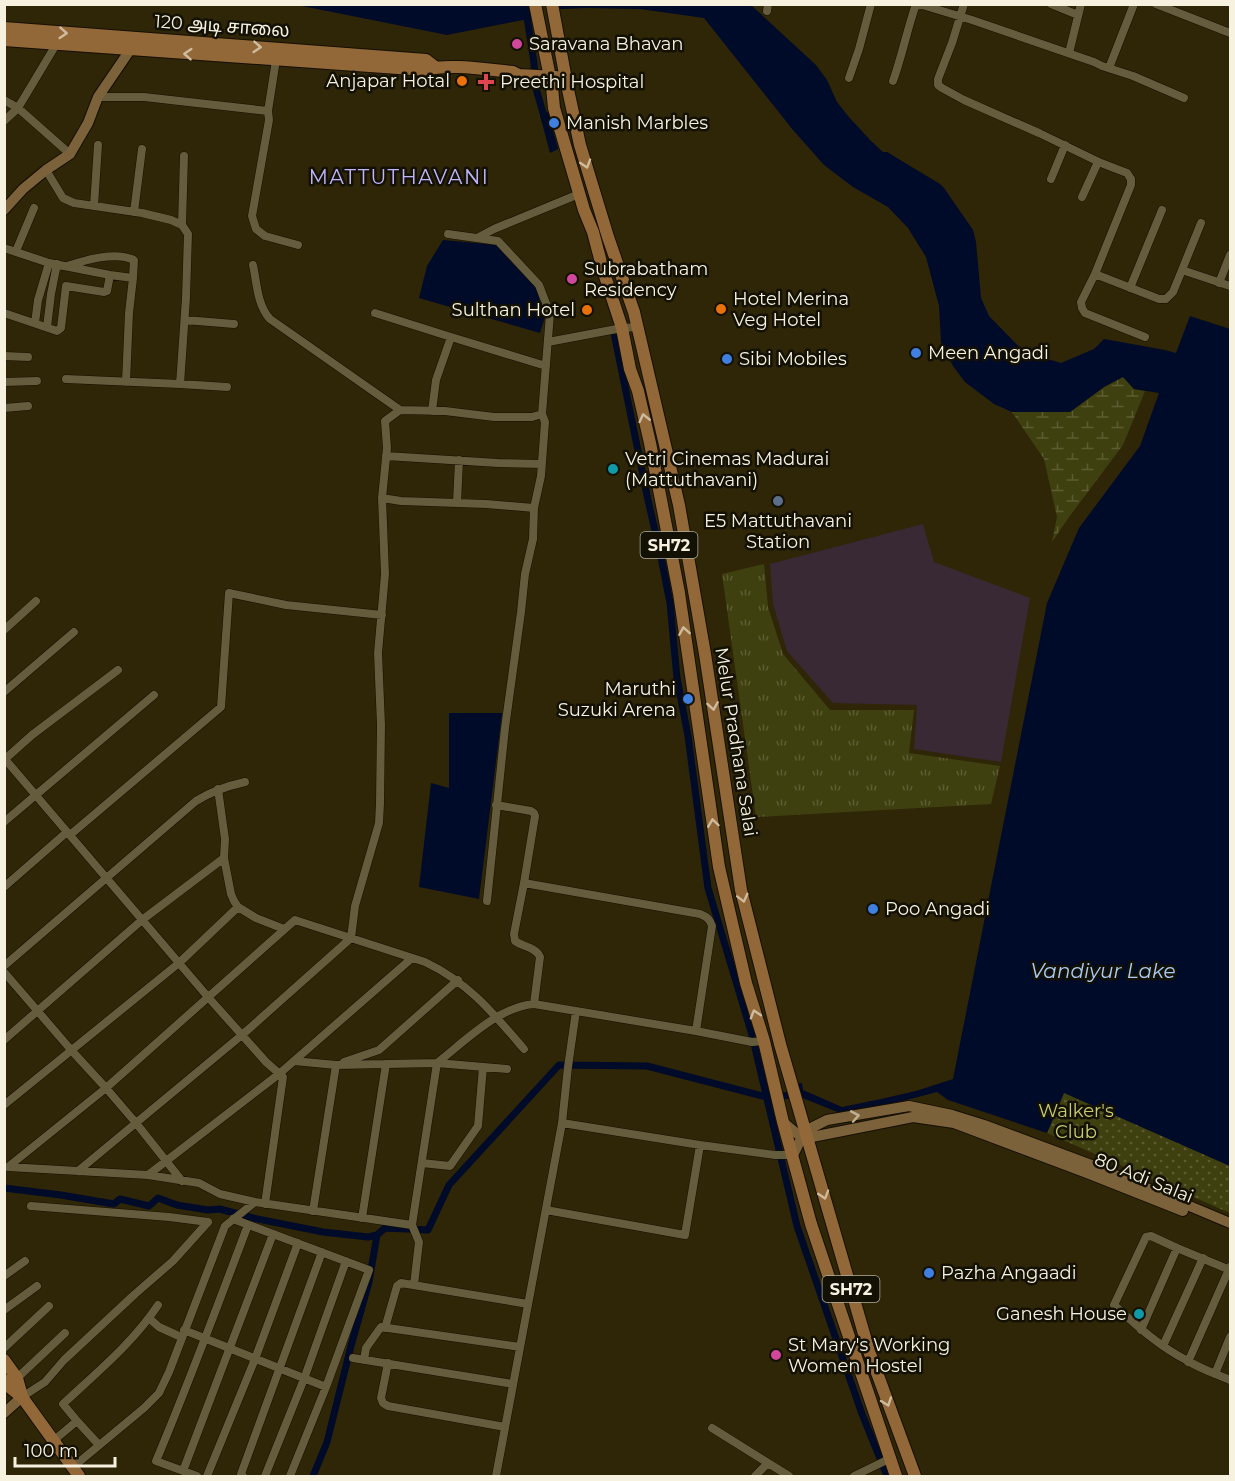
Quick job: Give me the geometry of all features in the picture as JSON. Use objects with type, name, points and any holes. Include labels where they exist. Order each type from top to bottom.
[{"type":"main road","name":"Melur Pradhana Salai","points":[[552,4],[580,145],[634,312],[681,515],[741,890],[804,1135],[869,1351],[915,1476]]},
{"type":"main road","name":"Melur Pradhana Salai","points":[[535,5],[538,72],[554,108],[622,328],[630,369],[638,391],[650,443],[679,593],[719,867],[758,1042],[776,1090],[790,1155],[811,1224],[887,1460],[896,1476]]},
{"type":"main road","name":"120 அடி சாலை","points":[[4,28],[276,60],[426,70],[435,67],[513,72],[519,75],[565,72]]},
{"type":"main road","name":"120 அடி சாலை","points":[[7,44],[133,44],[426,60],[435,67]]},
{"type":"main road","points":[[4,210],[23,189],[70,154],[88,123],[98,97],[133,44]]},
{"type":"main road","name":"80 Adi Salai","points":[[804,1135],[827,1120],[909,1106],[952,1115],[984,1125],[1094,1166],[1230,1223]]},
{"type":"main road","points":[[799,1112],[811,1120],[827,1120]]},
{"type":"main road","name":"80 Adi Salai","points":[[804,1135],[829,1133],[914,1117],[954,1123],[1230,1230]]},
{"type":"main road","points":[[783,1122],[804,1135],[790,1155]]},
{"type":"main road","points":[[813,1159],[818,1142],[829,1133]]},
{"type":"main road","points":[[4,1360],[10,1381],[76,1472]]},
{"type":"main road","points":[[4,1413],[22,1397]]},
{"type":"street","points":[[849,78],[871,4]]},
{"type":"street","points":[[893,81],[902,57],[908,27],[918,4],[961,16],[1069,53],[1133,76],[1184,98]]},
{"type":"street","points":[[964,4],[938,79],[938,85],[964,100],[1098,162],[1127,173],[1131,178],[1131,185],[1082,302],[1082,308],[1085,313],[1145,337]]},
{"type":"street","points":[[1051,4],[1078,15]]},
{"type":"street","points":[[1069,53],[1081,4]]},
{"type":"street","points":[[1109,68],[1134,4]]},
{"type":"street","points":[[1156,4],[1230,33]]},
{"type":"street","points":[[4,121],[18,108],[57,43]]},
{"type":"street","points":[[276,60],[252,216],[256,229],[266,236],[298,245]]},
{"type":"street","points":[[98,97],[144,97],[268,111]]},
{"type":"street","points":[[4,99],[18,108],[70,154]]},
{"type":"street","points":[[94,206],[98,145]]},
{"type":"street","points":[[1051,179],[1065,145]]},
{"type":"street","points":[[134,212],[142,149]]},
{"type":"street","points":[[180,384],[188,234],[183,225],[184,156]]},
{"type":"street","points":[[1082,197],[1098,162]]},
{"type":"street","points":[[46,170],[63,198],[74,203],[134,212],[183,225]]},
{"type":"street","points":[[476,238],[579,194]]},
{"type":"street","points":[[16,251],[34,208]]},
{"type":"street","points":[[1130,288],[1162,210]]},
{"type":"street","points":[[1095,274],[1159,299],[1166,299],[1173,292],[1201,223]]},
{"type":"street","points":[[448,234],[498,242],[538,285],[550,314],[542,414],[545,422],[541,476],[534,508],[533,539],[525,574],[505,728],[487,901]]},
{"type":"street","points":[[4,248],[57,264],[134,278]]},
{"type":"street","points":[[1219,283],[1230,255]]},
{"type":"street","points":[[57,264],[119,256],[134,260],[126,382]]},
{"type":"street","points":[[35,324],[38,300],[57,264]]},
{"type":"street","points":[[47,327],[57,264]]},
{"type":"street","points":[[253,264],[260,302],[270,319],[400,410],[494,417],[532,417],[542,414]]},
{"type":"street","points":[[1182,270],[1230,286]]},
{"type":"street","points":[[4,313],[57,331],[61,328],[66,286],[104,292],[108,289],[110,275]]},
{"type":"street","points":[[375,313],[546,366]]},
{"type":"street","points":[[185,320],[234,324]]},
{"type":"street","points":[[548,342],[638,327]]},
{"type":"street","points":[[432,411],[436,380],[451,338]]},
{"type":"street","points":[[4,356],[28,357]]},
{"type":"street","points":[[66,379],[227,387]]},
{"type":"street","points":[[4,381],[37,381]]},
{"type":"street","points":[[4,408],[28,406]]},
{"type":"street","points":[[78,1171],[242,1035],[351,938],[355,906],[379,823],[381,803],[378,653],[385,574],[382,498],[386,456],[385,421],[400,410]]},
{"type":"street","points":[[386,456],[541,464]]},
{"type":"street","points":[[457,503],[459,460]]},
{"type":"street","points":[[382,498],[534,508]]},
{"type":"street","points":[[4,887],[221,707],[229,593],[286,606],[382,615]]},
{"type":"street","points":[[4,630],[36,601]]},
{"type":"street","points":[[4,692],[74,632]]},
{"type":"street","points":[[118,670],[5,759],[208,997],[266,1062],[283,1077],[265,1204]]},
{"type":"street","points":[[4,822],[154,695]]},
{"type":"street","points":[[4,966],[195,801],[210,792],[245,782]]},
{"type":"street","points":[[218,789],[225,839],[224,858],[231,894],[238,907],[256,918],[284,929]]},
{"type":"street","points":[[496,805],[531,811],[535,816],[514,934],[519,944],[534,950],[540,957],[534,1004]]},
{"type":"street","points":[[4,1040],[142,920],[224,858]]},
{"type":"street","points":[[524,883],[706,916],[712,926],[696,1031]]},
{"type":"street","points":[[4,1105],[179,963],[238,907]]},
{"type":"street","points":[[6,1168],[106,1088],[295,920],[443,970],[458,980],[484,1004],[524,1049]]},
{"type":"street","points":[[148,1175],[279,1074],[412,958]]},
{"type":"street","points":[[4,972],[136,1123],[182,1181]]},
{"type":"street","points":[[336,1065],[379,1050],[458,980]]},
{"type":"street","points":[[414,1285],[419,1242],[413,1226],[436,1063],[496,1017],[525,1005],[534,1004],[758,1042]]},
{"type":"street","points":[[496,1476],[562,1123],[576,1011]]},
{"type":"street","points":[[294,1061],[336,1065],[436,1063],[507,1069]]},
{"type":"street","points":[[362,1218],[386,1064]]},
{"type":"street","points":[[313,1212],[336,1065]]},
{"type":"street","points":[[422,1162],[450,1166],[478,1126],[483,1067]]},
{"type":"street","points":[[562,1123],[700,1145],[790,1155]]},
{"type":"street","points":[[546,1210],[685,1235],[700,1145]]},
{"type":"street","points":[[6,1168],[148,1175],[199,1184],[220,1194],[265,1204],[413,1226]]},
{"type":"street","points":[[76,1472],[99,1445],[159,1393],[212,1264],[225,1226],[255,1202]]},
{"type":"street","points":[[22,1397],[45,1382],[64,1360],[173,1261],[208,1222],[31,1206]]},
{"type":"street","points":[[238,1215],[248,1225],[369,1270],[327,1388],[290,1476]]},
{"type":"street","points":[[197,1476],[156,1461],[190,1380],[248,1225]]},
{"type":"street","points":[[183,1471],[273,1234]]},
{"type":"street","points":[[1188,1362],[1230,1269],[1151,1236],[1146,1238],[1114,1305],[1163,1346],[1188,1362],[1230,1380]]},
{"type":"street","points":[[207,1476],[255,1359],[298,1244]]},
{"type":"street","points":[[1142,1330],[1177,1248]]},
{"type":"street","points":[[243,1476],[241,1474],[322,1252]]},
{"type":"street","points":[[1163,1346],[1203,1258]]},
{"type":"street","points":[[264,1476],[304,1378],[346,1261]]},
{"type":"street","points":[[4,1276],[25,1262]]},
{"type":"street","points":[[385,1328],[397,1286],[405,1283],[528,1304]]},
{"type":"street","points":[[4,1310],[37,1286]]},
{"type":"street","points":[[99,1445],[63,1404],[116,1355],[150,1318],[158,1305]]},
{"type":"street","points":[[4,1348],[49,1306]]},
{"type":"street","points":[[150,1318],[159,1327],[204,1339],[327,1388]]},
{"type":"street","points":[[364,1360],[366,1348],[381,1327],[520,1347]]},
{"type":"street","points":[[10,1381],[64,1333]]},
{"type":"street","points":[[1215,1374],[1230,1337]]},
{"type":"street","points":[[353,1358],[513,1384]]},
{"type":"street","points":[[388,1364],[381,1398],[388,1406],[505,1427]]},
{"type":"street","points":[[53,1441],[77,1421]]},
{"type":"street","points":[[712,1428],[789,1476]]},
{"type":"street","points":[[854,1476],[887,1460]]},
{"type":"street","points":[[755,1476],[768,1463]]},
{"type":"shaded area","points":[[923,524],[934,562],[1030,598],[1001,762],[914,749],[917,705],[833,703],[787,651],[773,604],[770,564]]},
{"type":"green space","points":[[1123,377],[1134,389],[1145,391],[1123,445],[1052,542],[1057,517],[1044,459],[1012,412],[1070,412],[1104,387]]},
{"type":"green space","points":[[764,564],[768,607],[783,654],[830,710],[914,710],[909,753],[1000,766],[991,804],[756,817],[722,574]]},
{"type":"green space","name":"Walker's Club","points":[[1064,1092],[1230,1166],[1230,1213],[1047,1133]]},
{"type":"water","points":[[297,5],[530,5],[533,18],[447,35]]},
{"type":"water","name":"Vandiyur Lake","points":[[558,5],[751,5],[816,65],[827,80],[837,102],[871,141],[883,152],[887,152],[944,188],[973,230],[981,298],[989,316],[1024,352],[1061,363],[1094,349],[1104,339],[1176,353],[1190,316],[1230,329],[1230,1166],[1064,1093],[1047,1133],[948,1100],[937,1092],[883,1106],[840,1113],[800,1097],[796,1084],[802,1083],[803,1090],[842,1107],[916,1091],[953,1079],[1047,603],[1079,528],[1140,446],[1159,393],[1134,389],[1123,377],[1104,387],[1070,412],[1012,412],[994,404],[965,382],[953,366],[941,342],[939,306],[926,257],[908,228],[888,207],[853,187],[824,165],[793,130],[704,18],[640,9],[560,9]]},
{"type":"water","points":[[548,112],[558,149],[550,153],[540,115]]},
{"type":"water","points":[[443,240],[497,245],[536,288],[545,317],[540,333],[419,298],[427,266]]},
{"type":"water","points":[[449,713],[502,713],[479,899],[419,887],[431,783],[449,788]]},
{"type":"waterway","points":[[525,4],[535,85],[545,120]]},
{"type":"waterway","points":[[614,333],[670,603],[677,678],[688,736],[708,888],[752,1035],[797,1226],[862,1414],[887,1476]]},
{"type":"waterway","points":[[313,1476],[327,1442],[369,1282],[377,1235],[385,1228],[428,1230],[449,1185],[559,1065],[647,1066],[766,1097],[795,1095]]},
{"type":"waterway","points":[[4,1188],[114,1204],[120,1199],[149,1206],[158,1198],[177,1205],[208,1210],[220,1209],[323,1232],[368,1237],[377,1235]]},
{"type":"place","name":"Saravana Bhavan","points":[[517,44]]},
{"type":"place","name":"Anjapar Hotal","points":[[462,81]]},
{"type":"place","name":"Preethi Hospital","points":[[486,82]]},
{"type":"place","name":"Manish Marbles","points":[[554,123]]},
{"type":"place","name":"Subrabatham Residency","points":[[572,279]]},
{"type":"place","name":"Hotel Merina Veg Hotel","points":[[721,309]]},
{"type":"place","name":"Sulthan Hotel","points":[[587,310]]},
{"type":"place","name":"Meen Angadi","points":[[916,353]]},
{"type":"place","name":"Sibi Mobiles","points":[[727,359]]},
{"type":"place","name":"Vetri Cinemas Madurai (Mattuthavani)","points":[[613,469]]},
{"type":"place","name":"E5 Mattuthavani Station","points":[[778,501]]},
{"type":"place","name":"Maruthi Suzuki Arena","points":[[688,699]]},
{"type":"place","name":"Poo Angadi","points":[[873,909]]},
{"type":"place","name":"Pazha Angaadi","points":[[929,1273]]},
{"type":"place","name":"Ganesh House","points":[[1139,1314]]},
{"type":"place","name":"St Mary's Working Women Hostel","points":[[776,1355]]},
{"type":"district","name":"MATTUTHAVANI","points":[[399,177]]}]
